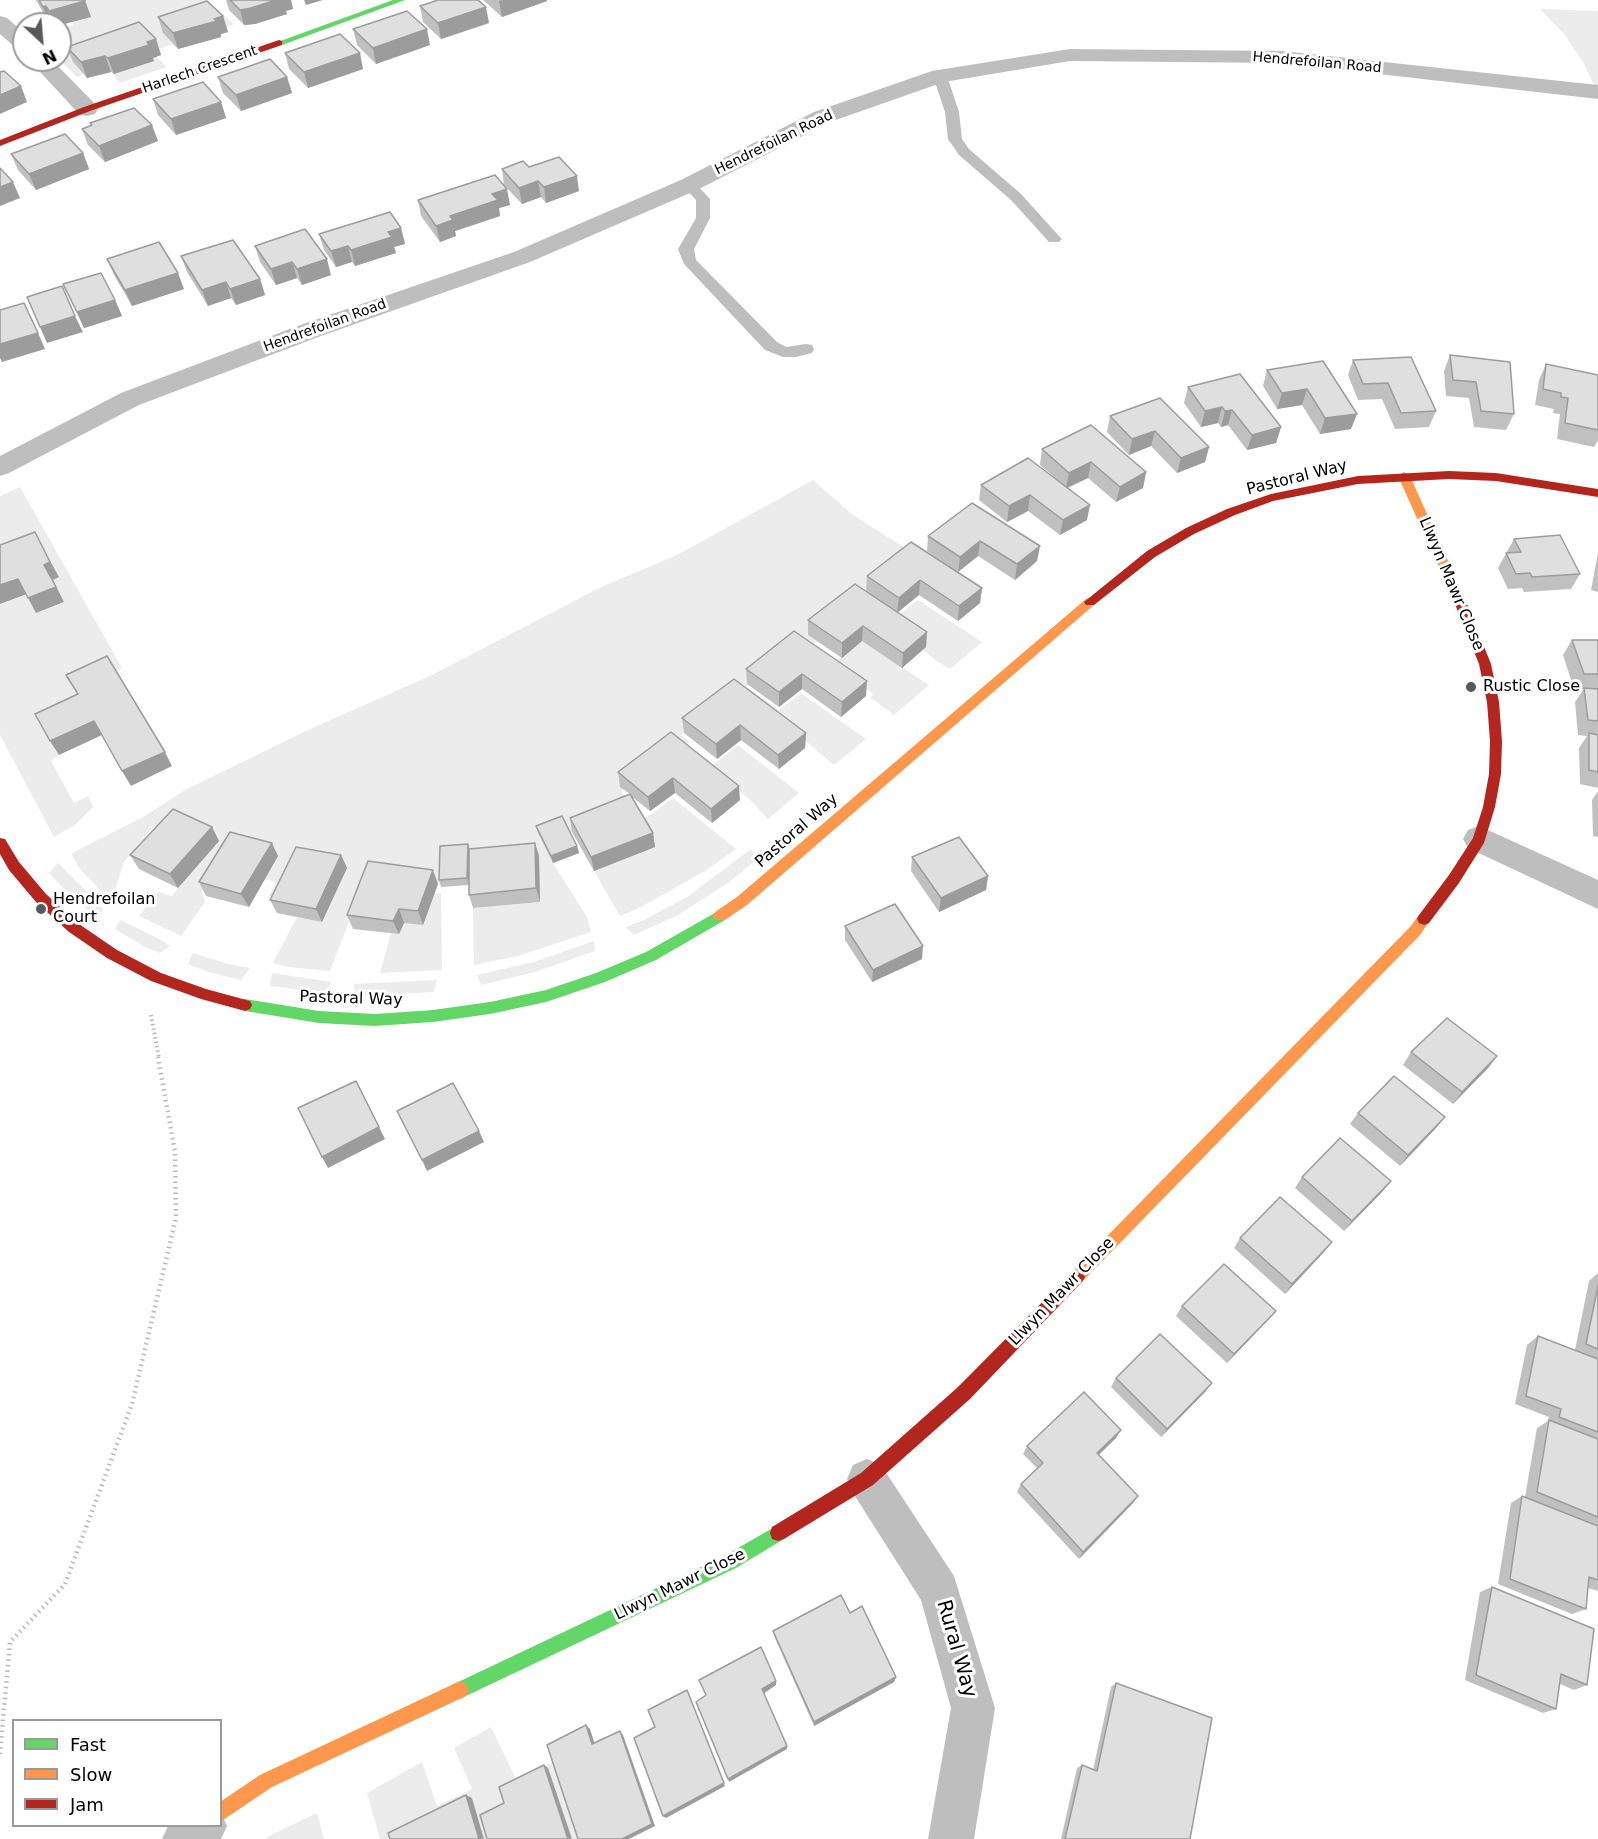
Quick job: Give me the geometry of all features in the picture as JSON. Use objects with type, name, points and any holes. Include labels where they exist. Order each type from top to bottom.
[{"type":"street","name":"Harlech Crescent","points":[[0,143],[87,109],[401,0]]},
{"type":"street","points":[[0,22],[12,34]]},
{"type":"street","name":"Hendrefoilan Road","points":[[0,467],[130,399],[312,330],[522,257],[689,185],[822,117],[940,76],[1070,55],[1282,57],[1598,92]]},
{"type":"street","points":[[51,72],[87,109]]},
{"type":"street","name":"Pastoral Way","points":[[0,843],[14,866],[41,898],[74,928],[112,954],[156,976],[206,995],[261,1009],[319,1017],[375,1020],[433,1016],[490,1008],[546,996],[600,978],[651,956],[699,930],[742,901],[1116,580],[1151,554],[1190,531],[1231,512],[1271,498],[1358,480],[1404,476],[1496,477],[1598,493]]},
{"type":"street","name":"Llwyn Mawr Close","points":[[222,1813],[266,1781],[730,1562],[867,1479],[964,1393],[1415,931],[1454,879],[1479,839],[1489,807],[1495,774],[1497,741],[1493,702],[1485,664],[1404,476]]},
{"type":"street","points":[[1479,839],[1598,895]]},
{"type":"street","name":"Rural Way","points":[[867,1479],[939,1591],[973,1708],[951,1839]]},
{"type":"street","points":[[185,1839],[203,1827]]},
{"type":"lane","points":[[940,76],[952,112],[955,139],[1016,197],[1053,239]]},
{"type":"lane","points":[[689,185],[703,199],[703,218],[687,249],[689,261],[771,346],[783,352],[806,349]]},
{"type":"path","points":[[0,1754],[10,1642],[65,1584],[132,1404],[176,1218],[175,1152],[149,1007],[156,976]]},
{"type":"shaded area","points":[[81,0],[207,0],[234,24],[224,28],[163,33],[173,44],[156,50],[73,62],[83,74],[77,77],[72,72],[72,26],[74,25],[72,22],[91,17]]},
{"type":"shaded area","points":[[1540,9],[1598,11],[1598,94],[1583,62],[1564,34]]},
{"type":"shaded area","points":[[157,57],[166,67],[120,83],[115,77],[114,74],[154,61],[152,58]]},
{"type":"shaded area","points":[[813,480],[853,515],[913,553],[809,635],[817,641],[746,686],[779,710],[801,693],[866,739],[834,765],[769,710],[740,690],[681,735],[690,742],[621,792],[637,806],[572,832],[538,833],[553,863],[587,917],[591,932],[518,956],[474,965],[473,908],[540,902],[539,857],[438,884],[357,901],[330,971],[288,967],[273,963],[297,917],[322,922],[347,868],[284,898],[269,896],[276,882],[265,879],[278,856],[219,865],[202,892],[205,902],[181,936],[139,916],[158,892],[172,896],[178,888],[168,837],[152,828],[124,862],[113,896],[106,896],[79,868],[73,857],[72,853],[143,817],[185,790],[310,729],[432,675],[601,587],[677,555]]},
{"type":"shaded area","points":[[20,487],[122,668],[75,689],[86,709],[59,755],[51,761],[74,803],[88,796],[93,807],[76,824],[54,837],[0,735],[0,604],[27,594],[37,613],[64,602],[53,580],[59,577],[43,548],[0,564],[0,496]]},
{"type":"shaded area","points":[[918,600],[982,642],[950,669],[935,660],[923,650],[926,647],[889,622]]},
{"type":"shaded area","points":[[862,641],[929,685],[894,715],[871,698],[873,694],[832,664]]},
{"type":"shaded area","points":[[738,745],[799,793],[768,819],[749,799],[709,768]]},
{"type":"shaded area","points":[[673,798],[736,849],[705,871],[641,907],[620,916],[594,871],[654,847],[639,820]]},
{"type":"shaded area","points":[[751,849],[757,859],[728,883],[678,915],[634,935],[625,927],[644,920],[687,897]]},
{"type":"shaded area","points":[[58,863],[104,910],[95,916],[65,890],[49,873]]},
{"type":"shaded area","points":[[441,893],[442,970],[380,973],[391,933],[399,934],[404,923],[434,894]]},
{"type":"shaded area","points":[[121,920],[170,946],[160,953],[145,947],[115,929]]},
{"type":"shaded area","points":[[594,941],[595,951],[535,972],[481,985],[477,975],[534,962]]},
{"type":"shaded area","points":[[193,953],[250,968],[241,980],[208,972],[188,964]]},
{"type":"shaded area","points":[[272,973],[332,982],[323,993],[270,986]]},
{"type":"shaded area","points":[[437,980],[434,992],[355,996],[354,984]]},
{"type":"shaded area","points":[[491,1727],[516,1779],[553,1762],[578,1839],[572,1839],[510,1806],[492,1839],[484,1839],[472,1798],[397,1839],[380,1839],[367,1793],[422,1762],[437,1806],[472,1789],[454,1748]]},
{"type":"shaded area","points":[[317,1813],[324,1839],[265,1839],[269,1836]]},
{"type":"building","points":[[39,0],[85,0],[85,1],[49,11]]},
{"type":"building","points":[[230,0],[276,0],[240,10]]},
{"type":"building","points":[[438,0],[478,0],[486,7],[438,23],[420,6]]},
{"type":"building","points":[[207,1],[223,16],[214,19],[217,21],[173,33],[158,17]]},
{"type":"building","points":[[407,11],[427,29],[373,48],[353,29]]},
{"type":"building","points":[[139,22],[156,39],[147,42],[149,45],[108,58],[105,56],[81,62],[72,52],[72,45]]},
{"type":"building","points":[[340,34],[360,53],[304,72],[285,53]]},
{"type":"building","points":[[270,59],[287,77],[236,95],[218,77]]},
{"type":"building","points":[[4,71],[21,86],[0,95],[0,72]]},
{"type":"building","points":[[203,82],[221,102],[171,119],[153,99]]},
{"type":"building","points":[[134,108],[152,125],[99,146],[82,129],[92,125],[90,123]]},
{"type":"building","points":[[65,134],[83,153],[29,174],[11,154]]},
{"type":"building","points":[[559,157],[577,176],[544,187],[538,181],[519,188],[502,169],[523,161],[529,167]]},
{"type":"building","points":[[0,168],[13,182],[0,187]]},
{"type":"building","points":[[495,175],[507,189],[492,194],[498,200],[450,216],[453,220],[436,226],[418,200]]},
{"type":"building","points":[[390,212],[401,228],[388,232],[392,237],[351,250],[348,246],[331,251],[319,234]]},
{"type":"building","points":[[305,229],[327,259],[297,269],[292,262],[271,269],[255,246]]},
{"type":"building","points":[[233,240],[260,279],[230,289],[226,282],[202,290],[181,256]]},
{"type":"building","points":[[159,242],[178,273],[125,290],[107,259]]},
{"type":"building","points":[[101,273],[115,300],[77,312],[63,284]]},
{"type":"building","points":[[62,286],[75,316],[40,327],[27,297]]},
{"type":"building","points":[[24,303],[38,333],[0,344],[0,310]]},
{"type":"building","points":[[1450,355],[1510,362],[1514,414],[1481,411],[1476,382],[1453,380]]},
{"type":"building","points":[[1411,357],[1436,411],[1401,413],[1388,383],[1363,384],[1353,360]]},
{"type":"building","points":[[1323,361],[1357,414],[1325,418],[1307,389],[1282,393],[1267,370]]},
{"type":"building","points":[[1546,364],[1598,375],[1598,430],[1565,423],[1568,398],[1561,397],[1561,393],[1543,389]]},
{"type":"building","points":[[1240,374],[1281,427],[1252,435],[1232,410],[1225,411],[1222,407],[1205,411],[1188,387]]},
{"type":"building","points":[[1160,398],[1209,447],[1181,458],[1155,431],[1132,439],[1110,416]]},
{"type":"building","points":[[1091,425],[1146,472],[1120,487],[1091,462],[1069,473],[1042,449]]},
{"type":"building","points":[[1028,458],[1090,505],[1063,520],[1030,495],[1009,506],[981,485]]},
{"type":"building","points":[[972,503],[1040,546],[1017,564],[980,541],[960,557],[928,536]]},
{"type":"building","points":[[35,532],[50,562],[44,565],[56,587],[28,598],[18,579],[0,585],[0,545]]},
{"type":"building","points":[[1560,535],[1580,574],[1532,577],[1530,573],[1516,574],[1506,553],[1521,552],[1514,539]]},
{"type":"building","points":[[911,542],[982,588],[959,606],[920,580],[899,598],[867,576]]},
{"type":"building","points":[[855,584],[927,632],[903,653],[863,626],[842,643],[808,620]]},
{"type":"building","points":[[794,631],[867,681],[842,702],[802,674],[779,692],[746,669]]},
{"type":"building","points":[[1572,640],[1598,640],[1598,674],[1584,674]]},
{"type":"building","points":[[107,656],[165,752],[122,771],[94,721],[50,741],[35,714],[78,694],[66,675]]},
{"type":"building","points":[[734,679],[806,733],[778,755],[740,725],[716,744],[682,718]]},
{"type":"building","points":[[1584,688],[1598,689],[1598,721],[1588,720]]},
{"type":"building","points":[[671,732],[739,786],[711,809],[673,778],[648,797],[618,772]]},
{"type":"building","points":[[1589,733],[1598,735],[1598,772],[1589,770]]},
{"type":"building","points":[[630,794],[653,833],[591,857],[570,818]]},
{"type":"building","points":[[173,809],[212,827],[170,874],[130,855]]},
{"type":"building","points":[[562,816],[577,846],[551,856],[536,826]]},
{"type":"building","points":[[230,832],[272,843],[241,894],[199,882]]},
{"type":"building","points":[[959,837],[988,876],[941,898],[912,857]]},
{"type":"building","points":[[535,843],[536,888],[469,895],[469,849]]},
{"type":"building","points":[[468,844],[467,878],[439,880],[440,846]]},
{"type":"building","points":[[296,847],[341,855],[316,909],[270,900]]},
{"type":"building","points":[[368,861],[433,870],[418,911],[399,909],[393,921],[347,915]]},
{"type":"building","points":[[895,904],[923,946],[873,970],[845,926]]},
{"type":"building","points":[[1447,1018],[1497,1056],[1462,1092],[1411,1052]]},
{"type":"building","points":[[1394,1076],[1445,1117],[1408,1155],[1358,1113]]},
{"type":"building","points":[[356,1081],[379,1127],[322,1157],[298,1108]]},
{"type":"building","points":[[453,1083],[479,1131],[422,1160],[397,1111]]},
{"type":"building","points":[[1340,1138],[1391,1181],[1352,1221],[1302,1177]]},
{"type":"building","points":[[1280,1197],[1332,1242],[1292,1284],[1240,1238]]},
{"type":"building","points":[[1224,1264],[1276,1311],[1234,1354],[1182,1306]]},
{"type":"building","points":[[1598,1286],[1598,1349],[1586,1344]]},
{"type":"building","points":[[1160,1334],[1212,1383],[1167,1429],[1116,1378]]},
{"type":"building","points":[[1538,1336],[1598,1359],[1598,1432],[1559,1417],[1561,1409],[1526,1396]]},
{"type":"building","points":[[1084,1392],[1121,1430],[1097,1453],[1138,1496],[1083,1552],[1021,1484],[1043,1463],[1027,1446]]},
{"type":"building","points":[[1549,1420],[1598,1439],[1598,1517],[1537,1492]]},
{"type":"building","points":[[1522,1496],[1598,1526],[1598,1580],[1589,1577],[1586,1609],[1510,1579]]},
{"type":"building","points":[[1492,1587],[1594,1629],[1587,1685],[1561,1674],[1556,1709],[1476,1675]]},
{"type":"building","points":[[841,1595],[850,1613],[862,1606],[896,1677],[814,1722],[773,1631]]},
{"type":"building","points":[[761,1647],[776,1681],[762,1689],[787,1746],[728,1779],[696,1702],[706,1695],[699,1680]]},
{"type":"building","points":[[1116,1683],[1212,1718],[1190,1839],[1065,1839],[1082,1765],[1097,1771]]},
{"type":"building","points":[[687,1690],[724,1783],[663,1816],[634,1738],[655,1727],[648,1710]]},
{"type":"building","points":[[586,1725],[592,1744],[620,1731],[652,1824],[622,1839],[578,1839],[547,1745]]},
{"type":"building","points":[[544,1765],[568,1839],[487,1839],[480,1815],[504,1803],[499,1787]]},
{"type":"building","points":[[466,1795],[479,1839],[390,1839],[388,1833]]},
{"type":"traffic: fast","points":[[279,43],[401,0]]},
{"type":"traffic: fast","points":[[245,1005],[319,1017],[375,1020],[433,1016],[490,1008],[546,996],[600,978],[651,956],[720,916]]},
{"type":"traffic: fast","points":[[460,1690],[730,1562],[778,1533]]},
{"type":"traffic: slow","points":[[1404,476],[1459,599]]},
{"type":"traffic: slow","points":[[720,916],[742,901],[1090,602]]},
{"type":"traffic: slow","points":[[1077,1277],[1415,931],[1424,919]]},
{"type":"traffic: slow","points":[[222,1812],[266,1781],[460,1690]]},
{"type":"traffic: jam","points":[[0,143],[87,109],[279,43]]},
{"type":"traffic: jam","points":[[1090,602],[1151,554],[1190,531],[1231,512],[1271,498],[1358,480],[1449,475],[1496,477],[1598,493]]},
{"type":"traffic: jam","points":[[1424,919],[1454,879],[1479,839],[1489,807],[1495,774],[1496,741],[1493,702],[1485,664],[1459,599]]},
{"type":"traffic: jam","points":[[0,843],[14,866],[41,898],[74,928],[112,954],[156,977],[206,995],[245,1005]]},
{"type":"traffic: jam","points":[[778,1533],[867,1479],[964,1393],[1077,1277]]},
{"type":"place","name":"Rustic Close","points":[[1471,687]]},
{"type":"place","name":"Hendrefoilan Court","points":[[41,909]]}]
